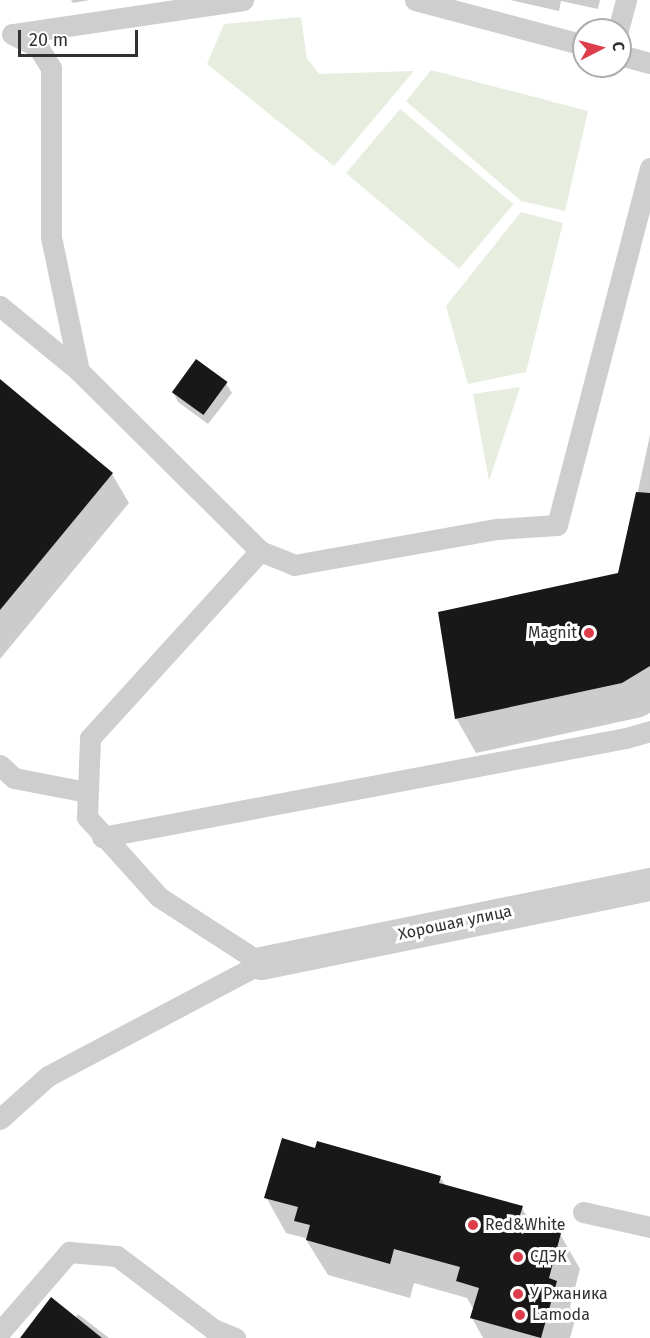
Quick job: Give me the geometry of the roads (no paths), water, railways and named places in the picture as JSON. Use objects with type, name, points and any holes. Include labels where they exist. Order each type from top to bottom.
[{"type":"street","name":"Хорошая улица","points":[[261,963],[650,884]]},
{"type":"lane","points":[[6,36],[243,0]]},
{"type":"lane","points":[[415,0],[572,42]]},
{"type":"lane","points":[[621,18],[626,0]]},
{"type":"lane","points":[[6,36],[39,47],[51,68],[51,237],[79,371]]},
{"type":"lane","points":[[632,58],[650,63]]},
{"type":"lane","points":[[0,306],[79,371],[260,551],[294,565],[496,529],[557,525],[650,168]]},
{"type":"lane","points":[[0,1119],[48,1076],[261,963],[159,897],[102,837],[87,817],[90,738],[260,551]]},
{"type":"lane","points":[[102,837],[615,740],[650,731]]},
{"type":"lane","points":[[0,765],[14,778],[87,792]]},
{"type":"lane","points":[[583,1212],[650,1227]]},
{"type":"lane","points":[[0,1332],[69,1252],[117,1256],[213,1329],[235,1338]]},
{"type":"place","name":"Magnit","points":[[589,633]]},
{"type":"place","name":"Red&White","points":[[473,1225]]},
{"type":"place","name":"СДЭК","points":[[518,1257]]},
{"type":"place","name":"У Ржаника","points":[[518,1294]]},
{"type":"place","name":"Lamoda","points":[[520,1315]]}]
